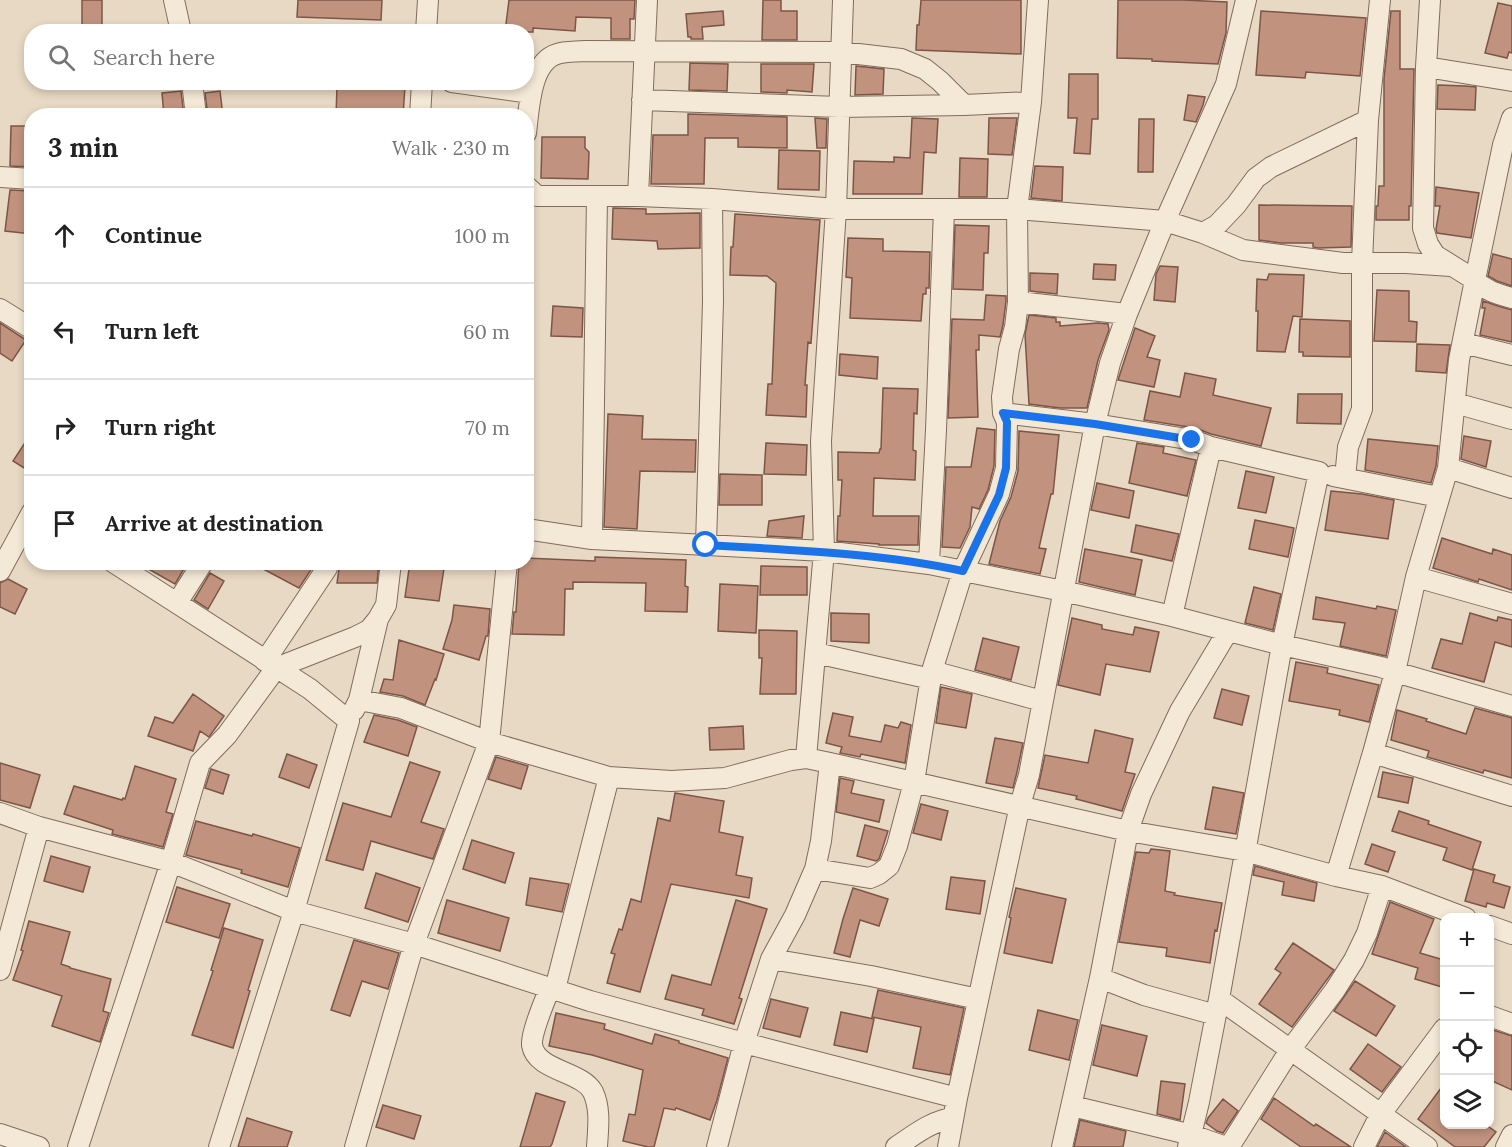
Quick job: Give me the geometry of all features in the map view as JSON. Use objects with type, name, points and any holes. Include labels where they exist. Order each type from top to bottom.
[{"type":"street","points":[[174,0],[179,24]]},
{"type":"street","points":[[426,24],[428,0]]},
{"type":"street","points":[[638,196],[646,0]]},
{"type":"street","points":[[806,758],[824,551],[820,441],[836,209],[843,0]]},
{"type":"street","points":[[815,869],[870,878],[888,866],[897,846],[914,782],[932,675],[963,571],[999,495],[1006,468],[1007,422],[1003,413],[1002,397],[1018,302],[1017,209],[1031,102],[1038,0]]},
{"type":"street","points":[[948,1147],[1020,805],[1029,775],[1095,424],[1110,363],[1127,314],[1165,221],[1226,84],[1246,0]]},
{"type":"street","points":[[1346,478],[1348,447],[1362,409],[1362,263],[1368,120],[1380,0]]},
{"type":"street","points":[[1430,0],[1426,67],[1423,228],[1428,244],[1435,255],[1475,280],[1483,288],[1512,298]]},
{"type":"street","points":[[534,84],[539,68],[546,59],[557,53],[585,51],[841,52],[901,59],[925,69],[964,105]]},
{"type":"street","points":[[1426,67],[1512,81]]},
{"type":"street","points":[[193,90],[195,108]]},
{"type":"street","points":[[421,108],[422,90]]},
{"type":"street","points":[[509,90],[531,93]]},
{"type":"street","points":[[529,108],[532,90]]},
{"type":"street","points":[[642,100],[839,107],[1031,102]]},
{"type":"street","points":[[1336,876],[1373,753],[1395,672],[1416,577],[1448,468],[1463,343],[1503,145],[1512,118]]},
{"type":"street","points":[[1203,233],[1217,225],[1236,205],[1256,178],[1271,167],[1368,120]]},
{"type":"street","points":[[0,177],[24,178]]},
{"type":"street","points":[[534,193],[537,196],[712,199],[836,209],[1017,209],[1165,221],[1203,233],[1243,250],[1343,263],[1406,262],[1454,267]]},
{"type":"street","points":[[592,539],[597,196]]},
{"type":"street","points":[[706,545],[712,199]]},
{"type":"street","points":[[929,564],[944,209]]},
{"type":"street","points":[[1018,302],[1127,314]]},
{"type":"street","points":[[0,309],[24,324]]},
{"type":"street","points":[[1463,343],[1512,355]]},
{"type":"street","points":[[1455,403],[1512,419]]},
{"type":"street","points":[[1003,413],[1095,424],[1192,440],[1211,447],[1319,472],[1439,497]]},
{"type":"street","points":[[1172,616],[1211,447]]},
{"type":"street","points":[[1448,468],[1512,488]]},
{"type":"street","points":[[1190,1141],[1200,1102],[1282,645],[1319,472]]},
{"type":"street","points":[[0,571],[24,527]]},
{"type":"street","points":[[534,531],[592,539],[824,551],[929,564],[1172,616],[1282,645],[1381,667],[1512,706]]},
{"type":"street","points":[[125,570],[310,689],[349,721]]},
{"type":"street","points":[[177,603],[198,570]]},
{"type":"street","points":[[78,1147],[171,862],[200,763],[227,735],[326,570]]},
{"type":"street","points":[[270,664],[355,637],[369,630],[386,605],[390,570]]},
{"type":"street","points":[[355,1147],[414,944],[489,742],[506,570]]},
{"type":"street","points":[[1416,577],[1512,604]]},
{"type":"street","points":[[219,1147],[294,910],[349,721],[359,700],[378,618]]},
{"type":"street","points":[[1062,1147],[1100,978],[1128,831],[1141,794],[1180,711],[1228,631]]},
{"type":"street","points":[[816,653],[932,675],[1042,701]]},
{"type":"street","points":[[359,700],[401,708],[489,742],[609,777],[671,781],[725,778],[806,758],[1128,831],[1245,851],[1382,886],[1453,913]]},
{"type":"street","points":[[1373,753],[1512,796]]},
{"type":"street","points":[[717,1147],[744,1044],[771,959],[795,915],[815,869],[821,841],[830,763]]},
{"type":"street","points":[[597,1147],[599,1116],[593,1092],[586,1084],[551,1066],[538,1056],[532,1046],[534,1034],[553,988],[609,777]]},
{"type":"street","points":[[0,813],[39,827],[171,862],[294,910],[414,944],[590,1001],[744,1044],[957,1098]]},
{"type":"street","points":[[0,970],[39,827]]},
{"type":"street","points":[[1071,1107],[1190,1141],[1228,1147],[1290,1050],[1335,990],[1354,960],[1367,933],[1382,886]]},
{"type":"street","points":[[1494,927],[1512,934]]},
{"type":"street","points":[[771,959],[871,976],[978,999]]},
{"type":"street","points":[[1100,978],[1144,995],[1217,1007],[1290,1050],[1426,1147]]},
{"type":"street","points":[[1494,1017],[1512,1024]]},
{"type":"street","points":[[1364,1147],[1380,1115],[1440,1034]]},
{"type":"street","points":[[896,1147],[929,1125],[953,1118]]},
{"type":"street","points":[[0,1134],[39,1147]]},
{"type":"street","points":[[1506,1147],[1512,1135]]},
{"type":"building","points":[[82,0],[102,0],[102,24],[82,24]]},
{"type":"building","points":[[298,0],[382,0],[381,20],[297,17]]},
{"type":"building","points":[[509,0],[635,0],[634,19],[630,19],[630,39],[611,39],[611,18],[576,17],[575,31],[534,28],[534,24],[506,24]]},
{"type":"building","points":[[763,0],[781,0],[781,11],[797,11],[797,40],[762,40]]},
{"type":"building","points":[[921,0],[1021,0],[1021,54],[916,50]]},
{"type":"building","points":[[1118,0],[1227,2],[1226,33],[1218,64],[1117,58]]},
{"type":"building","points":[[1498,3],[1512,6],[1512,53],[1509,52],[1507,58],[1485,53]]},
{"type":"building","points":[[723,11],[724,25],[702,27],[703,39],[688,37],[686,14]]},
{"type":"building","points":[[1261,11],[1366,18],[1360,76],[1306,72],[1305,78],[1256,75]]},
{"type":"building","points":[[1391,11],[1400,11],[1400,69],[1414,69],[1409,220],[1376,220],[1379,186],[1384,186],[1384,79]]},
{"type":"building","points":[[690,63],[728,64],[727,91],[689,90]]},
{"type":"building","points":[[761,64],[814,64],[812,92],[787,90],[787,93],[761,92]]},
{"type":"building","points":[[856,66],[884,69],[883,94],[855,95]]},
{"type":"building","points":[[1069,74],[1098,74],[1098,119],[1092,119],[1090,154],[1074,153],[1077,118],[1068,118]]},
{"type":"building","points":[[1438,85],[1476,87],[1475,110],[1437,109]]},
{"type":"building","points":[[337,90],[405,90],[404,108],[336,108]]},
{"type":"building","points":[[181,91],[183,108],[163,108],[162,93]]},
{"type":"building","points":[[220,91],[222,108],[207,108],[205,93]]},
{"type":"building","points":[[1188,95],[1205,97],[1196,122],[1184,120]]},
{"type":"building","points":[[688,114],[787,117],[787,148],[738,147],[738,138],[705,138],[704,184],[651,184],[653,135],[688,135]]},
{"type":"building","points":[[815,118],[827,119],[826,148],[817,148]]},
{"type":"building","points":[[912,118],[938,119],[936,153],[924,152],[922,194],[853,194],[854,161],[894,162],[894,157],[910,158]]},
{"type":"building","points":[[989,118],[1017,118],[1012,155],[988,154]]},
{"type":"building","points":[[1139,119],[1154,119],[1153,172],[1138,172]]},
{"type":"building","points":[[11,126],[24,126],[24,167],[10,166]]},
{"type":"building","points":[[542,137],[585,137],[585,148],[589,152],[588,179],[541,178]]},
{"type":"building","points":[[779,150],[820,151],[819,190],[778,189]]},
{"type":"building","points":[[960,158],[988,159],[987,197],[959,197]]},
{"type":"building","points":[[1035,166],[1063,167],[1062,201],[1031,198]]},
{"type":"building","points":[[1436,187],[1479,193],[1471,238],[1437,233],[1440,206],[1435,206]]},
{"type":"building","points":[[10,190],[24,191],[24,233],[5,231]]},
{"type":"building","points":[[1259,205],[1352,206],[1351,247],[1318,248],[1313,247],[1313,243],[1280,243],[1259,240]]},
{"type":"building","points":[[613,208],[646,209],[646,214],[700,213],[700,248],[658,249],[657,241],[612,239]]},
{"type":"building","points":[[735,214],[820,220],[811,343],[808,342],[805,385],[807,385],[806,417],[766,415],[768,384],[772,384],[776,283],[767,276],[730,275]]},
{"type":"building","points":[[955,225],[989,226],[988,253],[984,253],[983,290],[953,289]]},
{"type":"building","points":[[848,238],[883,239],[883,251],[930,252],[929,288],[926,288],[926,294],[923,294],[921,321],[850,318],[852,278],[846,277]]},
{"type":"building","points":[[1493,254],[1512,259],[1512,286],[1488,276]]},
{"type":"building","points":[[1094,264],[1116,265],[1115,280],[1093,279]]},
{"type":"building","points":[[1160,266],[1178,267],[1175,302],[1154,300],[1156,274]]},
{"type":"building","points":[[1030,273],[1058,274],[1057,294],[1030,291]]},
{"type":"building","points":[[1269,274],[1304,275],[1302,317],[1293,316],[1285,352],[1257,351],[1257,279],[1267,280]]},
{"type":"building","points":[[1377,290],[1409,291],[1409,321],[1417,322],[1416,342],[1374,341]]},
{"type":"building","points":[[986,295],[1006,296],[1006,301],[1000,337],[979,335],[979,350],[976,350],[978,417],[948,418],[952,319],[984,320]]},
{"type":"building","points":[[1483,301],[1512,310],[1512,342],[1480,335],[1485,308],[1482,308]]},
{"type":"building","points":[[553,306],[583,308],[582,337],[551,336]]},
{"type":"building","points":[[1029,315],[1056,318],[1060,326],[1108,324],[1109,330],[1098,360],[1087,408],[1060,408],[1029,404],[1025,334]]},
{"type":"building","points":[[1300,319],[1350,321],[1350,357],[1303,356],[1303,352],[1299,352]]},
{"type":"building","points":[[0,323],[24,339],[24,343],[12,361],[0,353]]},
{"type":"building","points":[[1135,328],[1155,336],[1147,357],[1160,360],[1154,387],[1118,380]]},
{"type":"building","points":[[1417,344],[1450,345],[1446,373],[1416,371]]},
{"type":"building","points":[[840,354],[878,357],[877,379],[839,375]]},
{"type":"building","points":[[1185,373],[1216,379],[1213,395],[1271,408],[1261,446],[1195,428],[1144,420],[1150,391],[1180,397]]},
{"type":"building","points":[[883,388],[918,389],[917,414],[914,413],[915,480],[874,478],[873,516],[919,516],[918,545],[879,545],[837,541],[842,480],[838,480],[838,452],[879,453]]},
{"type":"building","points":[[1298,394],[1342,394],[1341,424],[1297,423]]},
{"type":"building","points":[[608,414],[643,416],[642,439],[696,440],[695,472],[640,471],[637,529],[604,527]]},
{"type":"building","points":[[977,428],[995,430],[994,466],[988,490],[979,509],[972,507],[970,527],[960,548],[942,547],[946,467],[971,467]]},
{"type":"building","points":[[1019,431],[1059,435],[1053,494],[1051,494],[1039,548],[1046,549],[1040,574],[989,564],[1000,521],[1011,497],[1018,471]]},
{"type":"building","points":[[1464,436],[1491,441],[1486,467],[1461,459]]},
{"type":"building","points":[[1368,439],[1438,446],[1431,483],[1365,470]]},
{"type":"building","points":[[766,443],[807,445],[806,475],[764,474]]},
{"type":"building","points":[[1137,443],[1164,447],[1163,453],[1196,460],[1187,496],[1129,483]]},
{"type":"building","points":[[24,444],[24,468],[13,461]]},
{"type":"building","points":[[1246,471],[1274,477],[1266,513],[1238,508]]},
{"type":"building","points":[[720,474],[762,475],[762,505],[719,505]]},
{"type":"building","points":[[1097,483],[1134,491],[1129,518],[1091,510]]},
{"type":"building","points":[[1331,491],[1394,500],[1388,539],[1325,530]]},
{"type":"building","points":[[804,516],[802,538],[767,536],[769,521]]},
{"type":"building","points":[[1255,520],[1294,528],[1288,557],[1249,549]]},
{"type":"building","points":[[1136,525],[1179,534],[1172,561],[1131,552]]},
{"type":"building","points":[[1442,538],[1492,554],[1493,549],[1512,555],[1512,590],[1433,568]]},
{"type":"building","points":[[1085,549],[1142,560],[1135,595],[1079,582]]},
{"type":"building","points":[[595,557],[686,560],[687,612],[645,611],[646,583],[573,582],[573,589],[565,589],[564,635],[512,634],[519,570],[534,570],[534,558],[595,561]]},
{"type":"building","points":[[761,566],[807,567],[807,595],[760,595]]},
{"type":"building","points":[[150,570],[183,570],[175,584]]},
{"type":"building","points":[[265,570],[311,570],[299,588]]},
{"type":"building","points":[[339,570],[378,570],[377,583],[337,583]]},
{"type":"building","points":[[409,570],[444,570],[439,601],[405,597]]},
{"type":"building","points":[[210,573],[224,581],[208,609],[194,600]]},
{"type":"building","points":[[8,579],[27,589],[15,614],[0,607],[0,583]]},
{"type":"building","points":[[720,584],[758,586],[756,633],[718,631]]},
{"type":"building","points":[[1254,587],[1281,594],[1273,630],[1245,623]]},
{"type":"building","points":[[1316,597],[1376,609],[1377,606],[1396,610],[1386,656],[1340,646],[1345,623],[1313,619]]},
{"type":"building","points":[[454,605],[490,609],[488,636],[486,636],[479,660],[443,649]]},
{"type":"building","points":[[831,613],[869,614],[869,643],[831,641]]},
{"type":"building","points":[[1470,613],[1497,621],[1498,617],[1512,620],[1512,647],[1495,642],[1484,682],[1432,668],[1441,639],[1462,644]]},
{"type":"building","points":[[1072,618],[1102,625],[1102,629],[1133,635],[1135,627],[1159,632],[1150,672],[1106,664],[1100,695],[1058,685]]},
{"type":"building","points":[[759,630],[797,631],[796,694],[760,694],[762,658],[759,658]]},
{"type":"building","points":[[983,638],[1019,647],[1011,680],[975,670]]},
{"type":"building","points":[[399,640],[444,654],[425,705],[403,696],[380,692],[384,679],[393,680]]},
{"type":"building","points":[[1296,662],[1328,668],[1327,673],[1379,685],[1369,722],[1339,715],[1340,710],[1289,701]]},
{"type":"building","points":[[941,687],[972,694],[966,728],[936,723]]},
{"type":"building","points":[[1222,689],[1249,696],[1242,725],[1214,718]]},
{"type":"building","points":[[193,694],[224,716],[209,737],[200,731],[193,751],[148,736],[155,717],[173,723]]},
{"type":"building","points":[[1475,708],[1512,718],[1512,778],[1484,770],[1483,773],[1427,757],[1429,751],[1391,740],[1397,710],[1466,734]]},
{"type":"building","points":[[833,713],[853,717],[849,736],[881,742],[885,725],[898,728],[901,722],[911,725],[905,763],[861,754],[860,757],[840,753],[842,747],[826,743]]},
{"type":"building","points":[[374,715],[417,727],[408,756],[364,742]]},
{"type":"building","points":[[743,726],[744,749],[710,750],[709,728]]},
{"type":"building","points":[[1095,730],[1133,739],[1125,772],[1135,774],[1122,811],[1076,799],[1077,796],[1038,788],[1045,755],[1088,763]]},
{"type":"building","points":[[995,738],[1023,743],[1013,788],[986,783]]},
{"type":"building","points":[[287,754],[317,765],[309,788],[279,777]]},
{"type":"building","points":[[496,757],[528,766],[521,789],[488,779]]},
{"type":"building","points":[[410,762],[440,772],[421,822],[444,829],[433,859],[371,841],[363,870],[326,860],[343,803],[391,817]]},
{"type":"building","points":[[0,763],[40,775],[30,808],[0,800]]},
{"type":"building","points":[[135,766],[176,779],[166,812],[173,814],[163,847],[112,834],[113,830],[64,814],[74,786],[125,799]]},
{"type":"building","points":[[211,769],[229,775],[223,794],[205,788]]},
{"type":"building","points":[[1383,772],[1413,778],[1408,803],[1378,797]]},
{"type":"building","points":[[840,778],[854,781],[851,793],[884,800],[879,822],[836,812]]},
{"type":"building","points":[[1213,787],[1244,793],[1236,834],[1205,829]]},
{"type":"building","points":[[675,793],[724,801],[719,832],[743,837],[736,875],[752,878],[749,898],[671,884],[640,992],[607,983],[615,954],[611,953],[619,929],[622,930],[631,899],[641,902],[658,818],[670,821]]},
{"type":"building","points":[[921,804],[948,811],[941,840],[913,833]]},
{"type":"building","points":[[1399,811],[1429,821],[1428,824],[1481,842],[1472,870],[1443,860],[1447,848],[1392,831]]},
{"type":"building","points":[[196,821],[300,848],[288,887],[241,873],[242,870],[186,855]]},
{"type":"building","points":[[865,825],[888,831],[879,859],[876,861],[857,856]]},
{"type":"building","points":[[472,840],[514,853],[505,883],[463,869]]},
{"type":"building","points":[[1372,844],[1395,852],[1388,872],[1365,864]]},
{"type":"building","points":[[1151,849],[1170,851],[1165,891],[1175,893],[1174,895],[1222,903],[1210,963],[1166,956],[1167,948],[1119,942],[1136,852],[1149,853]]},
{"type":"building","points":[[51,856],[90,867],[83,892],[44,881]]},
{"type":"building","points":[[1255,866],[1317,883],[1314,901],[1282,895],[1284,882],[1253,875]]},
{"type":"building","points":[[1474,869],[1495,875],[1493,882],[1510,887],[1504,908],[1487,903],[1486,907],[1465,901]]},
{"type":"building","points":[[376,873],[420,888],[408,922],[365,908]]},
{"type":"building","points":[[951,877],[985,881],[980,914],[946,909]]},
{"type":"building","points":[[530,878],[569,884],[562,912],[526,905]]},
{"type":"building","points":[[177,887],[230,904],[219,938],[166,922]]},
{"type":"building","points":[[853,888],[888,899],[879,926],[860,920],[850,957],[834,953]]},
{"type":"building","points":[[1016,888],[1066,899],[1052,963],[1004,953]]},
{"type":"building","points":[[447,900],[509,918],[500,951],[438,933]]},
{"type":"building","points":[[736,900],[767,909],[739,998],[742,999],[734,1024],[702,1015],[704,1009],[665,999],[672,975],[711,985]]},
{"type":"building","points":[[1390,902],[1434,919],[1420,953],[1440,959],[1440,986],[1415,979],[1418,968],[1372,954]]},
{"type":"building","points":[[29,921],[70,932],[61,964],[111,979],[103,1011],[109,1013],[100,1042],[52,1026],[62,996],[13,980],[23,951],[21,950]]},
{"type":"building","points":[[224,928],[263,940],[233,1048],[192,1035]]},
{"type":"building","points":[[354,940],[399,953],[388,989],[362,981],[350,1016],[331,1010]]},
{"type":"building","points":[[1293,943],[1334,970],[1292,1027],[1259,1004],[1281,973],[1275,969]]},
{"type":"building","points":[[1355,981],[1395,1006],[1376,1036],[1334,1011]]},
{"type":"building","points":[[878,990],[964,1008],[950,1075],[913,1068],[921,1027],[872,1017]]},
{"type":"building","points":[[771,999],[808,1008],[800,1037],[763,1028]]},
{"type":"building","points":[[1038,1010],[1078,1020],[1069,1060],[1029,1050]]},
{"type":"building","points":[[841,1012],[874,1019],[867,1052],[834,1045]]},
{"type":"building","points":[[556,1013],[605,1024],[604,1029],[652,1044],[655,1034],[728,1058],[710,1120],[676,1108],[675,1110],[664,1108],[654,1147],[623,1141],[629,1114],[635,1115],[643,1070],[592,1055],[549,1046]]},
{"type":"building","points":[[1102,1025],[1147,1036],[1137,1076],[1093,1065]]},
{"type":"building","points":[[1494,1030],[1512,1036],[1512,1090],[1494,1082]]},
{"type":"building","points":[[1368,1044],[1401,1067],[1382,1092],[1350,1069]]},
{"type":"building","points":[[1161,1081],[1185,1084],[1180,1120],[1157,1114]]},
{"type":"building","points":[[1440,1089],[1440,1129],[1492,1129],[1496,1132],[1484,1147],[1455,1147],[1418,1119]]},
{"type":"building","points":[[536,1093],[565,1102],[550,1147],[520,1147]]},
{"type":"building","points":[[1274,1098],[1314,1126],[1316,1124],[1351,1147],[1301,1147],[1261,1119]]},
{"type":"building","points":[[1223,1099],[1238,1111],[1223,1133],[1206,1123]]},
{"type":"building","points":[[383,1105],[421,1116],[414,1139],[376,1127]]},
{"type":"building","points":[[247,1118],[292,1132],[287,1147],[238,1147]]},
{"type":"building","points":[[1080,1120],[1126,1131],[1123,1147],[1074,1147]]},
{"type":"building","points":[[1385,1132],[1406,1147],[1377,1147]]},
{"type":"route","points":[[706,545],[824,551],[929,564],[963,571],[999,495],[1006,468],[1007,422],[1003,413],[1095,424],[1192,440]]}]
